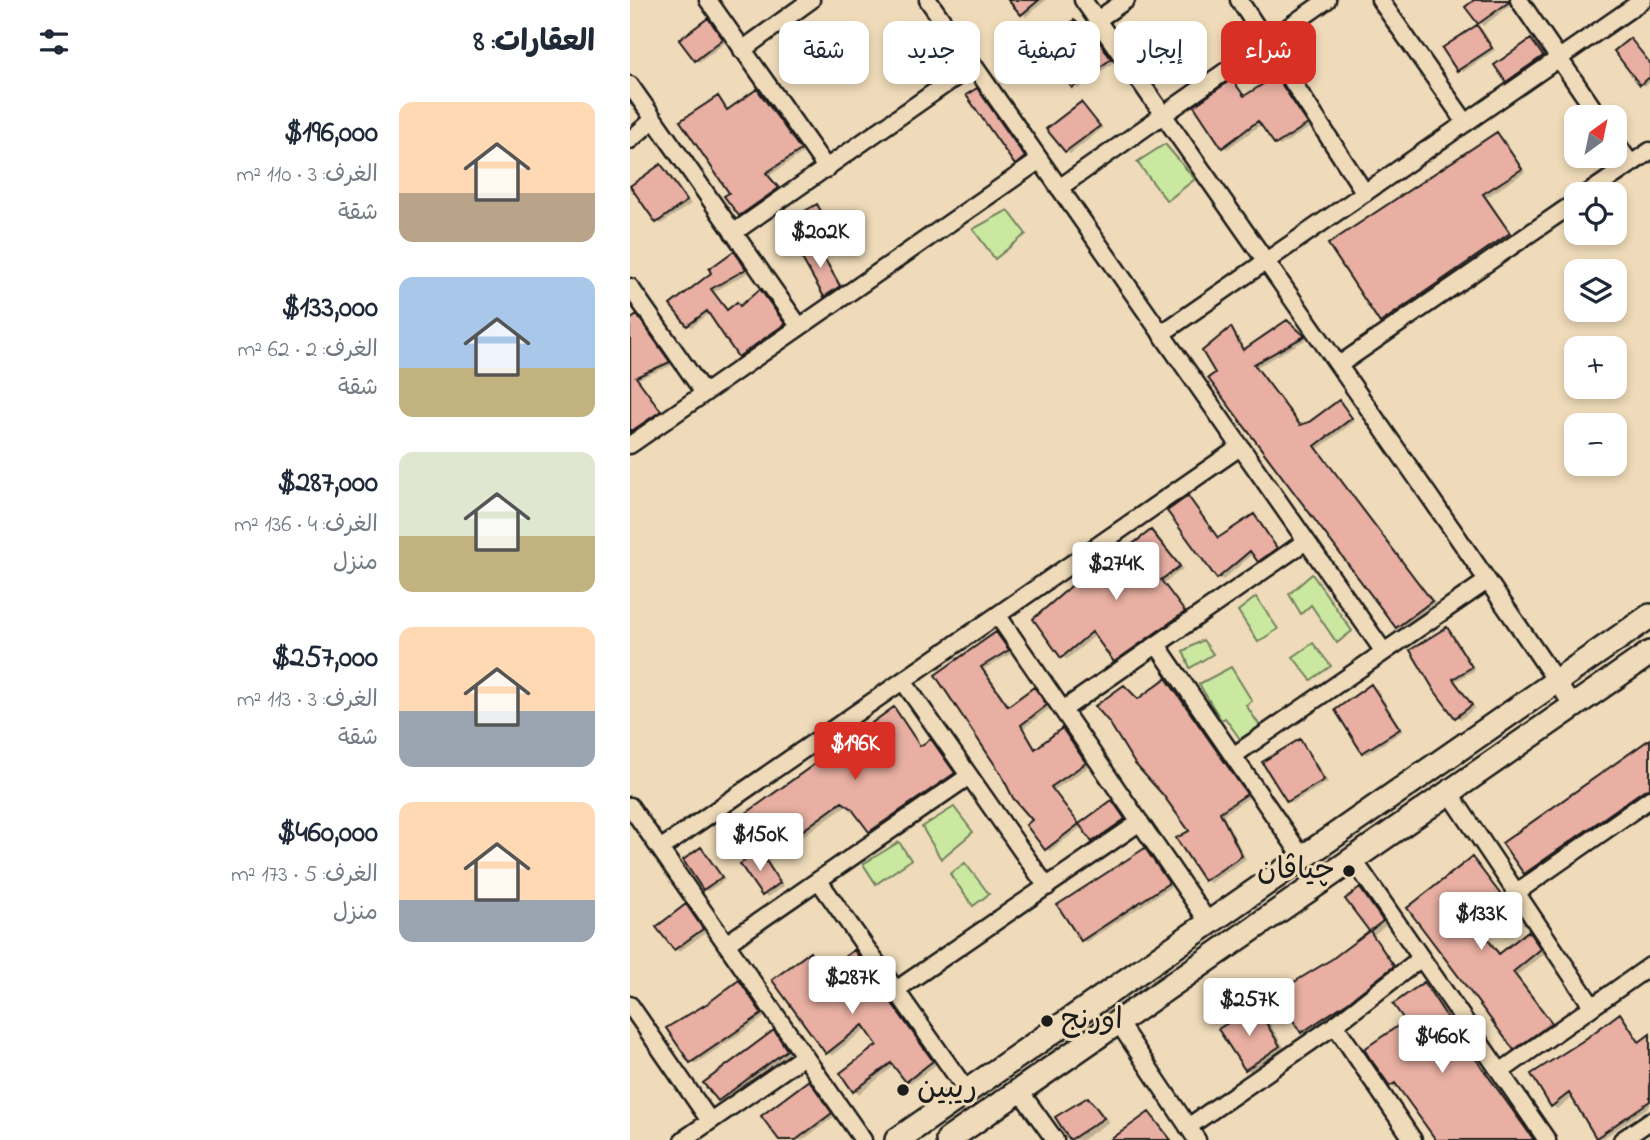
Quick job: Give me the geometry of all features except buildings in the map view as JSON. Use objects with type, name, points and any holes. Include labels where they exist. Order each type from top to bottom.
[{"type":"street","points":[[708,0],[827,169]]},
{"type":"street","points":[[742,50],[811,0]]},
{"type":"street","points":[[928,0],[943,21]]},
{"type":"street","points":[[1083,0],[1339,365],[1573,706]]},
{"type":"street","points":[[1097,19],[1126,0]]},
{"type":"street","points":[[1239,0],[1254,21]]},
{"type":"street","points":[[1298,21],[1327,0]]},
{"type":"street","points":[[1380,0],[1466,123]]},
{"type":"street","points":[[1519,0],[1591,105]]},
{"type":"street","points":[[1161,334],[1643,0]]},
{"type":"street","points":[[1059,188],[1221,74]]},
{"type":"street","points":[[980,75],[1384,652]]},
{"type":"street","points":[[733,233],[946,84]]},
{"type":"street","points":[[1295,84],[1365,193]]},
{"type":"street","points":[[630,85],[799,326]]},
{"type":"street","points":[[630,140],[654,119]]},
{"type":"street","points":[[1605,182],[1650,151]]},
{"type":"street","points":[[630,445],[1040,160]]},
{"type":"street","points":[[1628,160],[1631,164]]},
{"type":"street","points":[[1339,365],[1564,210]]},
{"type":"street","points":[[633,297],[704,393]]},
{"type":"street","points":[[660,849],[1240,447]]},
{"type":"street","points":[[1064,709],[1306,541]]},
{"type":"street","points":[[1233,755],[1487,581]]},
{"type":"street","points":[[998,616],[1209,923]]},
{"type":"street","points":[[897,1140],[1650,616]]},
{"type":"street","points":[[1157,645],[1303,858]]},
{"type":"street","points":[[948,1140],[1650,653]]},
{"type":"street","points":[[903,681],[1046,887]]},
{"type":"street","points":[[726,944],[969,776]]},
{"type":"street","points":[[1449,792],[1592,1006]]},
{"type":"street","points":[[1517,892],[1650,799]]},
{"type":"street","points":[[630,806],[863,1140]]},
{"type":"street","points":[[896,990],[1140,822]]},
{"type":"street","points":[[1353,859],[1547,1140]]},
{"type":"street","points":[[819,881],[967,1091]]},
{"type":"street","points":[[1118,1022],[1193,1133],[1421,958]]},
{"type":"street","points":[[1500,1072],[1650,966]]},
{"type":"street","points":[[631,1007],[710,1121]]},
{"type":"street","points":[[1335,1025],[1405,1137]]},
{"type":"street","points":[[1046,1036],[1064,1059]]},
{"type":"street","points":[[683,1140],[804,1056]]},
{"type":"street","points":[[1019,1090],[1055,1140]]},
{"type":"street","points":[[1630,1138],[1650,1121]]},
{"type":"green space","points":[[1165,144],[1195,179],[1167,201],[1137,162]]},
{"type":"green space","points":[[1008,210],[1026,234],[995,259],[973,229]]},
{"type":"green space","points":[[1312,574],[1352,631],[1337,643],[1311,605],[1301,614],[1289,594]]},
{"type":"green space","points":[[1256,597],[1278,629],[1258,642],[1238,611]]},
{"type":"green space","points":[[1203,640],[1213,654],[1190,668],[1183,651]]},
{"type":"green space","points":[[1313,643],[1331,666],[1311,680],[1293,657]]},
{"type":"green space","points":[[1231,667],[1252,701],[1246,705],[1260,726],[1240,739],[1225,718],[1221,720],[1199,684]]},
{"type":"green space","points":[[954,807],[973,832],[941,859],[922,827]]},
{"type":"green space","points":[[899,842],[911,860],[876,884],[863,864]]},
{"type":"green space","points":[[965,863],[989,894],[973,906],[950,874]]},
{"type":"place","name":"چياڤان","points":[[1349,871]]},
{"type":"place","name":"اورنج","points":[[1047,1021]]},
{"type":"place","name":"ريبين","points":[[903,1090]]}]
